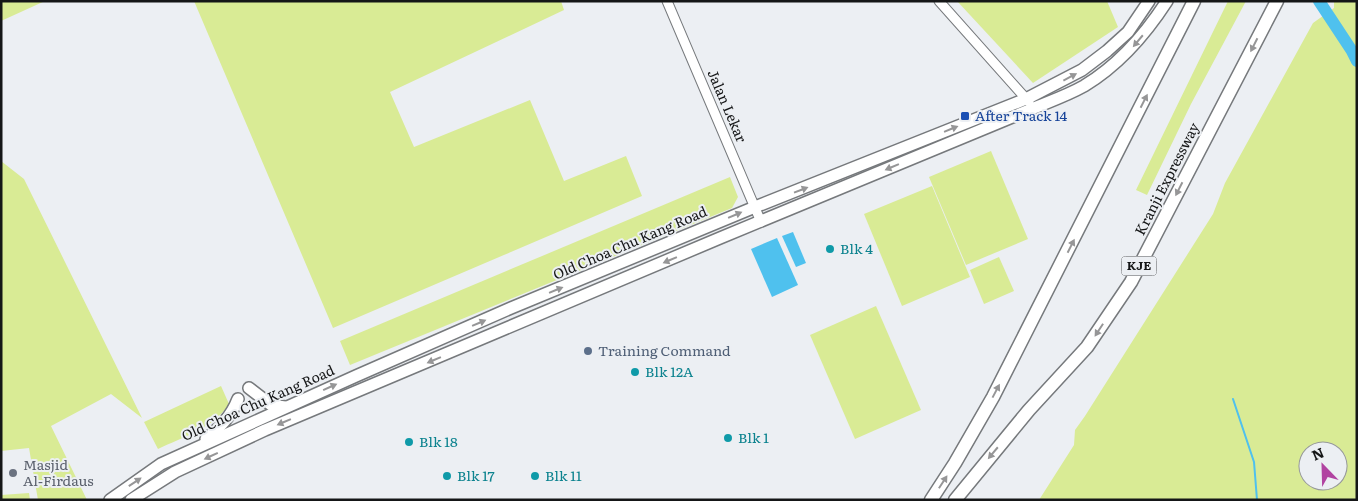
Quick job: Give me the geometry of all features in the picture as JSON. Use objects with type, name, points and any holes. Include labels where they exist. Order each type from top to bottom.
[{"type":"highway","points":[[931,500],[993,397],[1194,1]]},
{"type":"highway","name":"Kranji Expressway","points":[[955,500],[1029,410],[1087,347],[1131,282],[1277,1]]},
{"type":"main road","name":"Old Choa Chu Kang Road","points":[[110,500],[161,464],[197,446],[511,308],[755,207],[1026,99],[1082,70],[1107,51],[1128,32],[1149,1]]},
{"type":"main road","name":"Old Choa Chu Kang Road","points":[[131,500],[175,472],[265,430],[1084,86],[1113,66],[1135,45],[1167,1]]},
{"type":"main road","points":[[511,308],[516,315],[527,320]]},
{"type":"main road","points":[[249,388],[271,405],[285,407]]},
{"type":"main road","points":[[197,446],[223,425],[233,411],[238,399]]},
{"type":"street","name":"Jalan Lekar","points":[[667,1],[761,222]]},
{"type":"street","points":[[939,1],[1034,108]]},
{"type":"green space","points":[[1,1],[45,1],[1,21]]},
{"type":"green space","points":[[194,1],[561,1],[564,10],[390,92],[414,147],[530,100],[564,181],[626,156],[642,196],[333,328]]},
{"type":"green space","points":[[957,1],[1107,1],[1118,27],[1033,83]]},
{"type":"green space","points":[[1228,1],[1246,1],[1191,104],[1147,195],[1136,190]]},
{"type":"green space","points":[[1334,1],[1357,1],[1357,500],[1039,500],[1074,445],[1075,430],[1213,214],[1225,183],[1313,23],[1334,8]]},
{"type":"green space","points":[[991,151],[1028,239],[966,265],[929,177]]},
{"type":"green space","points":[[1,161],[24,179],[142,418],[111,394],[51,426],[87,500],[38,500],[29,448],[1,451]]},
{"type":"green space","points":[[730,177],[738,197],[732,208],[350,365],[340,341]]},
{"type":"green space","points":[[932,186],[970,277],[902,306],[864,214]]},
{"type":"green space","points":[[999,257],[1014,291],[984,304],[970,270]]},
{"type":"green space","points":[[876,306],[921,410],[855,439],[810,335]]},
{"type":"green space","points":[[221,386],[229,404],[223,412],[207,426],[158,449],[144,422]]},
{"type":"green space","points":[[29,493],[30,500],[1,500],[1,495]]},
{"type":"water","points":[[793,232],[806,263],[796,267],[782,236]]},
{"type":"water","points":[[777,238],[798,285],[772,297],[751,249]]},
{"type":"waterway","points":[[1319,1],[1357,61]]},
{"type":"waterway","points":[[1233,399],[1254,462],[1257,500]]},
{"type":"place","name":"After Track 14","points":[[965,116]]},
{"type":"place","name":"Blk 4","points":[[830,249]]},
{"type":"place","name":"Training Command","points":[[588,351]]},
{"type":"place","name":"Blk 12A","points":[[635,372]]},
{"type":"place","name":"Blk 1","points":[[728,438]]},
{"type":"place","name":"Blk 18","points":[[409,442]]},
{"type":"place","name":"Masjid Al-Firdaus","points":[[13,473]]},
{"type":"place","name":"Blk 17","points":[[447,476]]},
{"type":"place","name":"Blk 11","points":[[535,476]]}]
